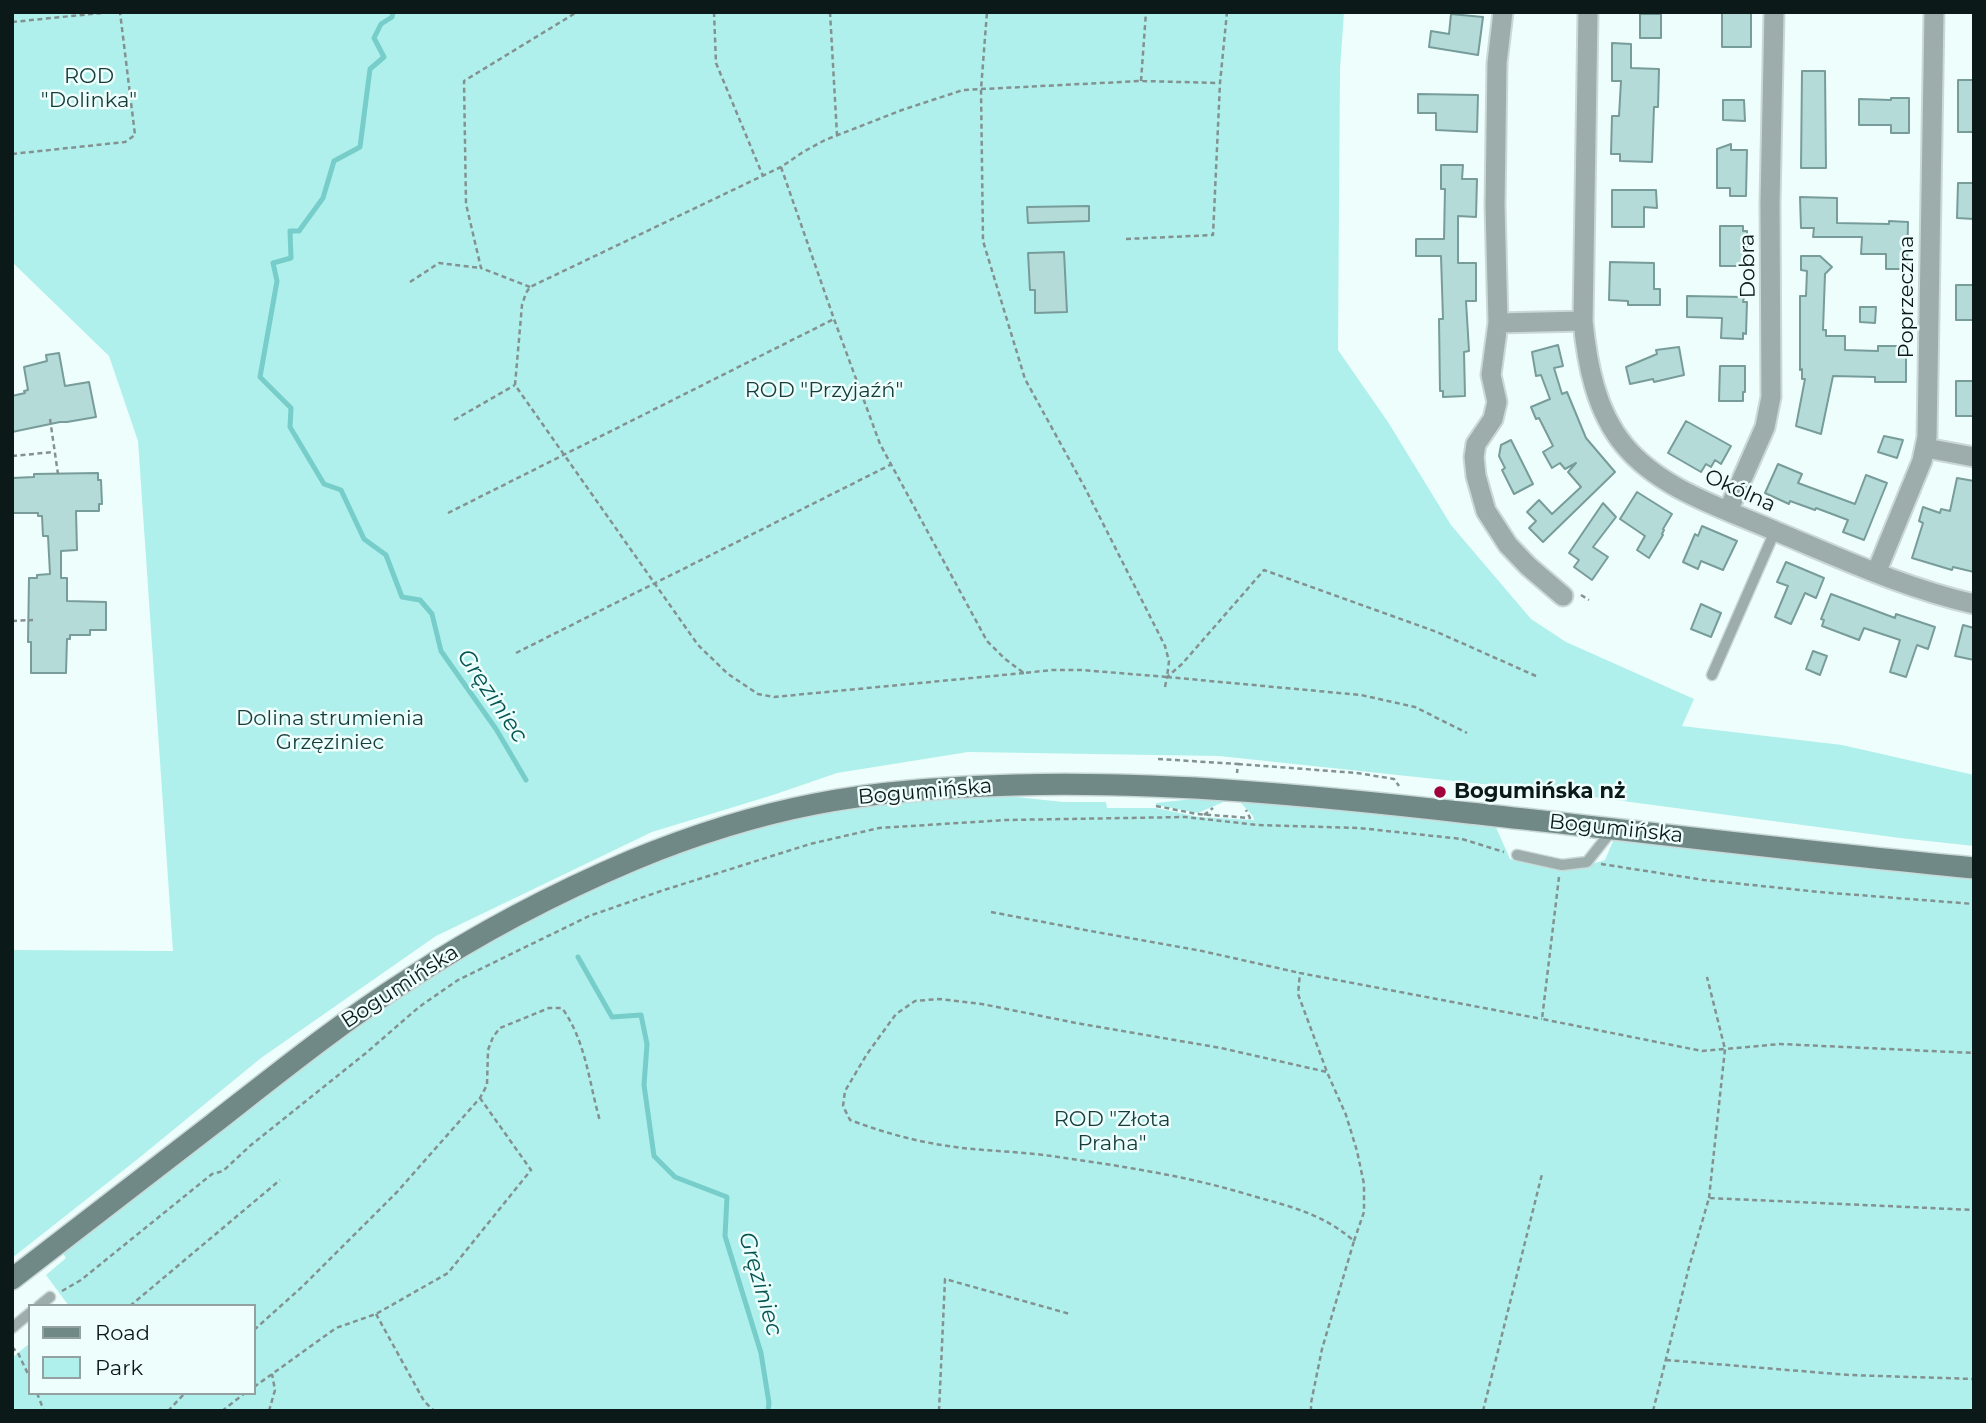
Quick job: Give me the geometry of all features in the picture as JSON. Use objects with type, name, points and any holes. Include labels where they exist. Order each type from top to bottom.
[{"type":"street","points":[[1503,12],[1497,63],[1497,323],[1491,375],[1497,402],[1493,419],[1476,444],[1475,464],[1479,490],[1492,523],[1528,566],[1563,596]]},
{"type":"street","name":"Okólna","points":[[1588,12],[1583,321],[1587,354],[1597,394],[1607,419],[1622,443],[1638,460],[1672,485],[1876,573],[1929,592],[1974,604]]},
{"type":"street","name":"Dobra","points":[[1728,510],[1765,427],[1771,397],[1770,203],[1774,12]]},
{"type":"street","name":"Poprzeczna","points":[[1876,573],[1926,448],[1929,399],[1934,12]]},
{"type":"street","points":[[1497,323],[1583,321]]},
{"type":"street","points":[[1926,448],[1974,457]]},
{"type":"street","name":"Bogumińska","points":[[12,1279],[321,1039],[410,978],[501,925],[605,872],[679,842],[744,821],[814,804],[971,786],[1105,785],[1277,793],[1974,868]]},
{"type":"lane","points":[[1712,675],[1775,531]]},
{"type":"lane","points":[[1517,856],[1562,865],[1587,862],[1613,828]]},
{"type":"lane","points":[[41,1304],[50,1297]]},
{"type":"lane","points":[[12,1328],[28,1315]]},
{"type":"path","points":[[12,22],[111,12]]},
{"type":"path","points":[[12,154],[125,142],[135,135],[120,12]]},
{"type":"path","points":[[481,268],[466,204],[464,81],[577,12]]},
{"type":"path","points":[[714,12],[716,63],[763,176]]},
{"type":"path","points":[[830,12],[838,135]]},
{"type":"path","points":[[987,12],[981,89],[983,241],[1026,379],[1165,646],[1169,661],[1165,687]]},
{"type":"path","points":[[1141,81],[1146,12]]},
{"type":"path","points":[[1126,239],[1213,235],[1220,83],[1227,12]]},
{"type":"path","points":[[1220,83],[1141,81],[963,90],[838,135],[763,176],[530,287],[522,305],[515,385],[698,645],[728,674],[758,694],[774,697],[1052,670],[1082,670],[1362,695],[1415,707],[1467,733]]},
{"type":"path","points":[[781,167],[834,319],[890,465],[986,641],[1005,660],[1024,673]]},
{"type":"path","points":[[410,282],[439,262],[481,268],[530,287]]},
{"type":"path","points":[[448,513],[834,319]]},
{"type":"path","points":[[454,420],[515,385]]},
{"type":"path","points":[[50,419],[58,474]]},
{"type":"path","points":[[12,456],[55,452]]},
{"type":"path","points":[[516,653],[890,465]]},
{"type":"path","points":[[1167,677],[1182,664],[1264,570],[1437,632],[1536,676]]},
{"type":"path","points":[[12,621],[33,620]]},
{"type":"path","points":[[1158,759],[1357,774],[1394,779],[1399,786]]},
{"type":"path","points":[[1237,780],[1238,764]]},
{"type":"path","points":[[1156,806],[1204,815],[1250,818],[1241,803]]},
{"type":"path","points":[[1204,815],[1217,806]]},
{"type":"path","points":[[50,1297],[81,1280],[212,1174],[223,1171],[419,1007],[458,980],[589,916],[810,844],[879,828],[1006,820],[1185,817],[1258,825],[1359,828],[1462,839],[1517,856]]},
{"type":"path","points":[[1587,862],[1704,880],[1974,904]]},
{"type":"path","points":[[1542,1019],[1558,886]]},
{"type":"path","points":[[991,912],[1202,951],[1300,973],[1702,1051],[1780,1044],[1974,1053]]},
{"type":"path","points":[[1300,973],[1298,994],[1346,1115],[1364,1185],[1364,1212],[1322,1349],[1311,1411]]},
{"type":"path","points":[[1653,1411],[1709,1198],[1725,1049],[1707,977]]},
{"type":"path","points":[[1327,1072],[1221,1048],[982,1004],[939,999],[915,1001],[896,1014],[845,1091],[842,1106],[850,1120],[901,1136],[949,1146],[1041,1155],[1154,1172],[1227,1188],[1308,1212],[1341,1229],[1354,1241]]},
{"type":"path","points":[[256,1329],[397,1192],[480,1098],[487,1085],[488,1050],[500,1028],[550,1008],[562,1008],[572,1022],[587,1064],[600,1121]]},
{"type":"path","points":[[256,1386],[336,1328],[376,1314],[448,1273],[531,1170],[480,1098]]},
{"type":"path","points":[[1483,1411],[1542,1174]]},
{"type":"path","points":[[132,1304],[280,1180]]},
{"type":"path","points":[[1709,1198],[1974,1210]]},
{"type":"path","points":[[939,1411],[945,1279],[1070,1314]]},
{"type":"path","points":[[376,1314],[424,1401],[434,1411]]},
{"type":"path","points":[[12,1347],[28,1374]]},
{"type":"path","points":[[1666,1360],[1849,1375],[1974,1379]]},
{"type":"path","points":[[269,1411],[275,1390],[272,1374]]},
{"type":"path","points":[[169,1411],[183,1395]]},
{"type":"path","points":[[222,1411],[242,1395]]},
{"type":"green space","name":"ROD \"Przyjaźń\"","points":[[12,12],[1344,12],[1340,69],[1338,350],[1388,422],[1451,525],[1531,619],[1566,642],[1694,699],[1682,726],[1842,745],[1974,775],[1974,846],[1548,791],[1219,756],[968,752],[837,773],[652,832],[436,936],[261,1058],[12,1258],[12,950],[173,951],[138,441],[109,356],[12,262],[12,217],[15,215],[12,215]]},
{"type":"green space","name":"ROD \"Złota Praha\"","points":[[989,794],[1063,802],[1106,802],[1107,808],[1156,808],[1199,817],[1254,820],[1240,799],[1495,825],[1510,859],[1547,867],[1568,868],[1605,860],[1614,839],[1974,877],[1974,1411],[12,1411],[12,1358],[28,1345],[28,1395],[256,1395],[256,1304],[68,1304],[46,1275],[66,1258],[62,1252],[272,1088],[414,985],[527,920],[639,867],[724,836],[818,812]]},
{"type":"green space","points":[[1211,797],[1228,800],[1198,813],[1156,805],[1156,803]]},
{"type":"building","points":[[1722,12],[1751,12],[1751,47],[1722,47]]},
{"type":"building","points":[[1451,14],[1483,17],[1478,55],[1429,47],[1431,31],[1449,34]]},
{"type":"building","points":[[1640,14],[1661,14],[1661,38],[1640,38]]},
{"type":"building","points":[[1612,43],[1631,44],[1631,68],[1659,69],[1658,107],[1654,107],[1652,162],[1620,161],[1620,154],[1611,154],[1612,116],[1619,116],[1621,81],[1612,81]]},
{"type":"building","points":[[1802,71],[1825,71],[1826,168],[1801,168]]},
{"type":"building","points":[[1958,80],[1974,80],[1974,132],[1958,132]]},
{"type":"building","points":[[1418,94],[1478,95],[1477,132],[1436,130],[1436,113],[1418,113]]},
{"type":"building","points":[[1909,98],[1909,133],[1891,133],[1891,125],[1859,125],[1859,99]]},
{"type":"building","points":[[1723,100],[1744,100],[1745,121],[1723,120]]},
{"type":"building","points":[[1731,144],[1731,150],[1747,150],[1746,196],[1730,196],[1730,188],[1717,188],[1717,149]]},
{"type":"building","points":[[1441,165],[1463,165],[1462,179],[1477,179],[1476,217],[1458,216],[1458,263],[1476,263],[1476,301],[1466,301],[1469,351],[1464,352],[1465,396],[1443,397],[1443,391],[1440,391],[1439,319],[1443,319],[1441,256],[1416,256],[1416,239],[1444,239],[1445,189],[1441,189]]},
{"type":"building","points":[[1958,183],[1974,183],[1974,219],[1957,218]]},
{"type":"building","points":[[1612,190],[1656,190],[1657,208],[1644,207],[1644,227],[1612,227]]},
{"type":"building","points":[[1800,197],[1837,198],[1837,223],[1908,222],[1907,269],[1886,269],[1886,254],[1861,254],[1862,237],[1813,237],[1814,228],[1801,228]]},
{"type":"building","points":[[1089,206],[1089,221],[1028,223],[1027,207]]},
{"type":"building","points":[[1720,226],[1743,226],[1743,231],[1747,231],[1747,260],[1743,260],[1743,266],[1720,266]]},
{"type":"building","points":[[1064,252],[1067,312],[1035,313],[1035,290],[1030,290],[1028,253]]},
{"type":"building","points":[[1801,256],[1820,256],[1832,267],[1825,274],[1823,330],[1826,330],[1826,336],[1845,336],[1845,350],[1878,351],[1878,346],[1906,346],[1906,382],[1875,382],[1875,377],[1833,376],[1821,434],[1796,426],[1805,379],[1802,379],[1802,369],[1800,370],[1800,296],[1806,296],[1807,271],[1801,270]]},
{"type":"building","points":[[1610,262],[1654,263],[1654,289],[1660,289],[1660,305],[1628,305],[1628,301],[1609,300]]},
{"type":"building","points":[[1956,285],[1974,285],[1974,320],[1956,320]]},
{"type":"building","points":[[1687,296],[1744,297],[1743,302],[1747,302],[1746,334],[1743,333],[1743,339],[1721,338],[1722,318],[1687,317]]},
{"type":"building","points":[[1860,307],[1876,307],[1875,323],[1860,322]]},
{"type":"building","points":[[1558,345],[1563,366],[1554,368],[1562,394],[1567,392],[1586,438],[1615,472],[1543,542],[1529,528],[1536,521],[1527,512],[1539,500],[1552,514],[1581,487],[1568,472],[1576,463],[1565,469],[1560,463],[1552,468],[1543,452],[1553,446],[1531,407],[1550,399],[1541,375],[1536,376],[1532,352]]},
{"type":"building","points":[[1679,347],[1684,375],[1630,384],[1626,367],[1657,354],[1656,350]]},
{"type":"building","points":[[59,353],[65,386],[89,382],[96,417],[12,432],[12,396],[28,390],[24,367],[47,361],[46,355]]},
{"type":"building","points":[[1720,366],[1745,366],[1743,401],[1719,401]]},
{"type":"building","points":[[1956,381],[1974,381],[1974,416],[1956,416]]},
{"type":"building","points":[[1686,421],[1731,446],[1721,464],[1715,460],[1711,467],[1706,464],[1701,472],[1668,453]]},
{"type":"building","points":[[1884,436],[1903,440],[1897,458],[1878,452]]},
{"type":"building","points":[[1511,440],[1533,484],[1514,494],[1502,470],[1505,468],[1499,456],[1501,445]]},
{"type":"building","points":[[1778,464],[1802,474],[1798,483],[1855,504],[1866,475],[1887,483],[1864,540],[1843,532],[1848,520],[1816,508],[1815,510],[1790,501],[1789,504],[1765,493]]},
{"type":"building","points":[[98,473],[102,504],[99,504],[99,511],[76,511],[77,550],[61,551],[61,578],[67,578],[67,601],[106,602],[106,630],[90,630],[90,635],[70,635],[70,639],[67,639],[66,673],[31,673],[31,642],[28,642],[29,578],[50,574],[48,536],[43,536],[42,516],[38,516],[38,513],[12,513],[12,478],[34,477],[34,474]]},
{"type":"building","points":[[1957,478],[1974,481],[1974,572],[1953,567],[1952,570],[1912,558],[1923,523],[1919,521],[1923,507],[1940,513],[1941,509],[1950,511]]},
{"type":"building","points":[[1637,492],[1672,514],[1649,558],[1637,550],[1645,536],[1620,519]]},
{"type":"building","points":[[1603,503],[1616,517],[1593,547],[1608,557],[1592,580],[1574,567],[1579,560],[1569,553]]},
{"type":"building","points":[[1702,526],[1737,541],[1723,570],[1701,561],[1698,569],[1683,562],[1695,534],[1698,536]]},
{"type":"building","points":[[1786,562],[1824,578],[1816,598],[1805,593],[1791,624],[1775,617],[1788,586],[1777,582]]},
{"type":"building","points":[[1831,594],[1895,618],[1896,614],[1935,627],[1928,649],[1917,645],[1906,677],[1890,672],[1900,640],[1864,628],[1859,640],[1822,626],[1824,620],[1821,619]]},
{"type":"building","points":[[1701,604],[1721,613],[1711,637],[1691,629]]},
{"type":"building","points":[[1963,625],[1974,628],[1974,660],[1955,656]]},
{"type":"building","points":[[1813,651],[1827,656],[1820,675],[1806,669]]},
{"type":"waterway","name":"Gręziniec","points":[[393,12],[392,17],[381,24],[374,38],[384,57],[370,69],[360,147],[334,161],[323,198],[299,231],[290,231],[291,258],[273,263],[277,281],[260,377],[291,408],[290,427],[324,484],[341,490],[364,539],[386,555],[402,597],[420,600],[432,614],[441,651],[496,729],[526,780]]},
{"type":"waterway","name":"Gręziniec","points":[[578,957],[612,1017],[641,1015],[647,1044],[644,1085],[654,1156],[675,1177],[727,1197],[725,1236],[761,1353],[768,1411]]},
{"type":"place","name":"Bogumińska nż","points":[[1440,792]]},
{"type":"park label","name":"ROD \"Dolinka\"","points":[[89,89]]},
{"type":"park label","name":"Dolina strumienia Grzęziniec","points":[[330,731]]}]
